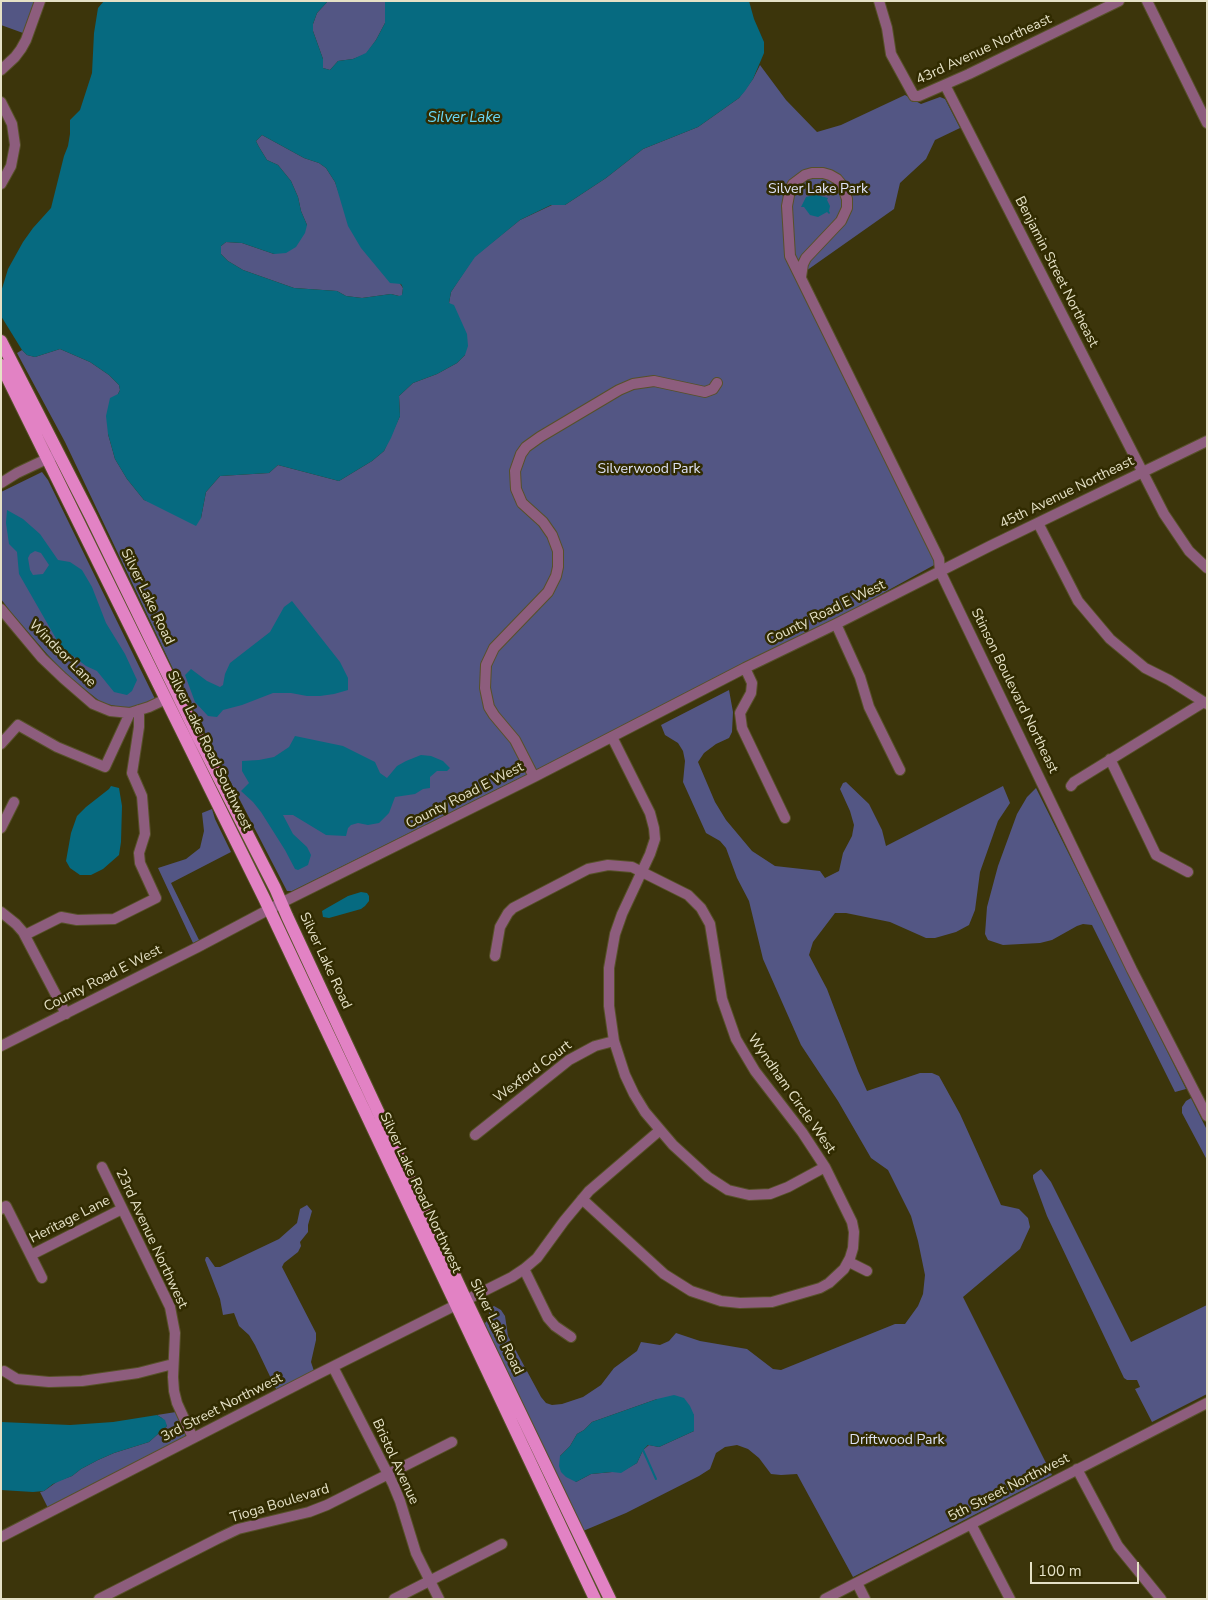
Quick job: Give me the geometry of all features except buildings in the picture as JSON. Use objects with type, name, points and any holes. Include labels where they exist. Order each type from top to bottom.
[{"type":"main road","name":"Silver Lake Road","points":[[1,341],[53,456],[242,822],[275,906]]},
{"type":"main road","name":"Silver Lake Road Southwest","points":[[1,365],[53,456],[166,699],[275,906]]},
{"type":"main road","name":"Silver Lake Road Northwest","points":[[275,906],[461,1303],[595,1599]]},
{"type":"main road","name":"Silver Lake Road","points":[[461,1303],[610,1599]]},
{"type":"street","points":[[1,70],[21,49],[40,1]]},
{"type":"street","name":"43rd Avenue Northeast","points":[[879,1],[892,54],[914,96],[919,96],[945,85],[1119,1]]},
{"type":"street","points":[[1147,1],[1207,123]]},
{"type":"street","name":"Benjamin Street Northeast","points":[[945,85],[1164,514],[1189,551],[1207,568]]},
{"type":"street","points":[[1,102],[12,124],[15,145],[11,166],[1,184]]},
{"type":"street","name":"Stinson Boulevard Northeast","points":[[801,277],[801,271],[806,258],[840,221],[847,208],[847,199],[842,185],[837,179],[824,173],[812,173],[799,178],[793,184],[787,198],[790,237],[789,252],[801,277],[939,559],[940,571],[1132,970],[1207,1116]]},
{"type":"street","points":[[534,777],[515,740],[494,715],[486,698],[485,688],[486,665],[494,648],[548,592],[558,568],[558,551],[552,535],[542,522],[522,503],[516,489],[515,471],[521,454],[526,447],[540,437],[619,390],[634,384],[654,381],[663,382],[705,392],[712,389],[717,383]]},
{"type":"street","name":"45th Avenue Northeast","points":[[940,571],[1207,441]]},
{"type":"street","points":[[1,483],[17,473],[53,456]]},
{"type":"street","points":[[1038,523],[1078,601],[1110,639],[1145,668],[1170,680],[1205,703],[1110,759],[1074,782],[1071,786]]},
{"type":"street","name":"County Road E West","points":[[1,1046],[940,571]]},
{"type":"street","name":"Windsor Lane","points":[[1,609],[42,658],[93,704],[110,711],[135,712]]},
{"type":"street","points":[[836,624],[860,677],[872,712],[900,770]]},
{"type":"street","points":[[745,668],[752,683],[750,693],[740,713],[742,728],[785,818]]},
{"type":"street","points":[[1,744],[18,725],[56,748],[105,767],[135,712],[166,699]]},
{"type":"street","points":[[25,936],[61,917],[77,920],[114,919],[156,898],[140,864],[139,853],[145,834],[142,796],[132,773],[139,727],[135,712]]},
{"type":"street","points":[[612,737],[653,820],[654,833],[653,846],[622,914],[612,953],[608,987],[608,1006],[614,1041],[625,1075],[634,1094],[659,1131],[708,1177],[717,1184],[738,1193],[760,1195],[775,1192],[825,1167]]},
{"type":"street","points":[[1110,759],[1156,855],[1188,872]]},
{"type":"street","points":[[1,828],[14,802]]},
{"type":"street","name":"Wyndham Circle West","points":[[495,956],[500,927],[508,913],[520,903],[598,866],[619,865],[632,867],[688,895],[701,908],[710,924],[722,999],[736,1039],[755,1071],[802,1132],[825,1167],[852,1222],[854,1240],[849,1262]]},
{"type":"street","points":[[1,912],[16,924],[25,936],[66,1014]]},
{"type":"street","name":"Wexford Court","points":[[475,1135],[569,1060],[595,1046],[614,1041]]},
{"type":"street","name":"3rd Street Northwest","points":[[1,1536],[503,1282],[537,1258],[582,1199],[659,1131]]},
{"type":"street","name":"23rd Avenue Northwest","points":[[102,1167],[170,1307],[175,1333],[173,1377],[177,1404],[193,1438]]},
{"type":"street","points":[[582,1199],[664,1274],[684,1287],[706,1297],[721,1301],[740,1303],[772,1302],[816,1289],[838,1277],[849,1262],[867,1271]]},
{"type":"street","name":"Heritage Lane","points":[[1,1209],[6,1206],[42,1278]]},
{"type":"street","name":"Heritage Lane","points":[[31,1255],[122,1208]]},
{"type":"street","points":[[524,1269],[548,1318],[570,1337]]},
{"type":"street","points":[[4,1371],[17,1380],[49,1382],[82,1381],[138,1373],[173,1364]]},
{"type":"street","name":"Bristol Avenue","points":[[332,1367],[400,1501],[416,1553],[439,1599]]},
{"type":"street","name":"5th Street Northwest","points":[[825,1599],[1077,1468],[1207,1403]]},
{"type":"street","name":"Tioga Boulevard","points":[[99,1599],[238,1529],[327,1506],[452,1442]]},
{"type":"street","points":[[1077,1468],[1118,1546],[1161,1599]]},
{"type":"street","points":[[971,1524],[1010,1599]]},
{"type":"street","points":[[394,1599],[502,1544]]},
{"type":"street","points":[[857,1582],[865,1599]]},
{"type":"green space","points":[[1,1],[35,1],[23,33],[1,25]]},
{"type":"green space","points":[[328,1],[385,1],[385,23],[366,54],[353,59],[338,61],[330,70],[323,68],[323,59],[313,31],[313,24],[317,13]]},
{"type":"green space","name":"Silverwood Park","points":[[760,65],[786,100],[817,132],[841,125],[905,95],[921,104],[940,97],[945,99],[960,128],[935,140],[926,159],[900,183],[894,209],[796,278],[936,560],[936,564],[854,609],[698,689],[292,891],[287,891],[183,690],[65,442],[17,353],[22,350],[27,355],[35,357],[60,349],[90,362],[109,375],[119,385],[120,390],[108,434],[115,459],[127,479],[144,500],[201,518],[206,492],[220,476],[269,473],[278,465],[339,481],[372,461],[384,451],[400,416],[399,396],[413,383],[437,374],[457,363],[465,355],[449,303],[451,292],[474,257],[520,220],[552,205],[565,205],[606,178],[643,149],[698,127],[739,98],[753,79]]},
{"type":"green space","points":[[262,135],[326,168],[335,182],[341,199],[403,288],[402,296],[391,294],[362,298],[346,296],[337,291],[294,288],[243,270],[228,261],[221,254],[221,246],[226,242],[242,243],[274,254],[307,225],[291,181],[278,165],[267,160],[256,141]]},
{"type":"green space","points":[[42,472],[48,480],[155,699],[135,707],[124,708],[102,703],[67,675],[1,599],[1,492]]},
{"type":"green space","name":"Driftwood Park","points":[[729,690],[733,712],[732,732],[729,738],[716,744],[704,753],[698,762],[715,802],[726,820],[752,851],[775,866],[820,871],[825,878],[839,871],[843,853],[852,836],[854,825],[840,789],[843,783],[846,782],[869,804],[882,830],[886,846],[1003,786],[1010,803],[998,821],[980,872],[975,910],[969,925],[956,932],[935,938],[926,938],[890,922],[846,913],[835,913],[813,942],[809,955],[827,989],[867,1091],[920,1073],[932,1073],[939,1076],[960,1114],[1001,1205],[1019,1209],[1028,1218],[1030,1227],[1020,1249],[963,1297],[1052,1475],[853,1577],[797,1474],[771,1474],[759,1458],[748,1449],[737,1445],[725,1447],[716,1453],[710,1469],[699,1476],[626,1513],[583,1531],[484,1324],[488,1320],[490,1308],[494,1306],[501,1310],[505,1316],[508,1336],[541,1397],[546,1403],[552,1405],[562,1404],[583,1397],[601,1385],[614,1368],[637,1351],[641,1342],[660,1345],[669,1341],[676,1333],[700,1341],[747,1349],[773,1369],[781,1370],[895,1324],[905,1324],[918,1306],[923,1294],[925,1275],[911,1216],[888,1170],[871,1158],[838,1101],[801,1045],[763,959],[749,901],[737,878],[726,848],[720,841],[706,833],[683,782],[685,761],[683,751],[678,743],[665,735],[661,725]],"holes":[[[657,1399],[694,1415],[694,1431],[659,1447],[649,1445],[643,1450],[637,1463],[621,1472],[591,1474],[576,1482],[560,1456],[570,1446],[577,1434],[592,1422]]]},
{"type":"green space","points":[[1036,788],[1186,1089],[1175,1092],[1092,925],[1083,924],[1077,926],[1052,940],[1040,943],[1003,945],[988,940],[985,934],[987,907],[998,866],[1017,814],[1027,797]]},
{"type":"green space","points":[[212,809],[231,852],[171,883],[199,940],[193,943],[158,868],[186,859],[200,848],[204,831],[202,813]]},
{"type":"green space","points":[[1191,1098],[1207,1130],[1207,1160],[1182,1113],[1182,1107]]},
{"type":"green space","points":[[1041,1169],[1051,1182],[1131,1342],[1207,1305],[1207,1394],[1152,1422],[1135,1389],[1140,1387],[1137,1380],[1127,1380],[1124,1378],[1047,1216],[1033,1178],[1033,1175]]},
{"type":"green space","points":[[307,1205],[312,1211],[308,1232],[300,1242],[301,1246],[298,1252],[284,1263],[282,1267],[316,1333],[311,1362],[314,1371],[277,1391],[255,1345],[249,1335],[239,1326],[234,1313],[223,1315],[220,1299],[205,1260],[208,1257],[215,1267],[220,1267],[279,1239],[297,1223],[300,1209]]},
{"type":"green space","points":[[176,1412],[185,1431],[185,1437],[48,1508],[40,1492],[98,1460],[149,1442],[167,1426],[162,1418],[157,1415]]},
{"type":"water","name":"Silver Lake","points":[[104,1],[328,1],[317,13],[313,24],[313,31],[323,59],[323,68],[330,70],[338,61],[353,59],[366,53],[385,23],[385,1],[749,1],[764,42],[764,53],[753,79],[739,98],[698,127],[643,149],[606,178],[565,205],[551,205],[520,220],[475,257],[451,292],[449,303],[454,305],[467,334],[468,346],[465,355],[457,363],[437,374],[413,383],[399,396],[400,416],[391,438],[384,451],[372,461],[339,481],[278,465],[269,473],[220,476],[206,492],[201,518],[196,526],[144,500],[127,479],[115,459],[108,434],[106,416],[110,398],[118,394],[120,390],[119,385],[109,375],[90,362],[60,349],[35,357],[27,355],[1,316],[1,292],[8,269],[23,242],[51,208],[68,146],[70,120],[80,110],[92,73],[94,33],[98,8]],"holes":[[[262,135],[304,158],[319,163],[326,168],[335,182],[348,226],[361,248],[390,283],[401,284],[403,288],[402,295],[391,294],[362,298],[346,296],[337,291],[294,288],[243,270],[228,261],[221,254],[221,246],[226,242],[242,243],[274,254],[286,253],[296,247],[305,233],[307,225],[298,197],[291,181],[278,165],[267,160],[256,141]]]},
{"type":"water","points":[[816,192],[817,195],[828,198],[829,214],[827,212],[818,217],[810,215],[804,207],[801,207],[806,197],[814,195]]},
{"type":"water","points":[[7,510],[23,519],[40,534],[58,560],[70,562],[82,570],[92,587],[106,623],[125,654],[137,680],[132,691],[127,695],[114,692],[97,671],[67,653],[58,642],[19,574],[17,552],[9,544],[6,523]],"holes":[[[35,551],[41,553],[49,565],[43,574],[33,575],[28,558]]]},
{"type":"water","points":[[292,601],[340,662],[348,678],[348,690],[320,696],[273,693],[223,710],[217,717],[208,716],[195,702],[185,675],[191,669],[207,681],[220,687],[223,685],[230,663],[270,632],[284,607]]},
{"type":"water","points":[[295,736],[343,746],[375,762],[380,773],[387,778],[397,766],[421,755],[431,756],[443,761],[450,768],[447,771],[437,771],[430,777],[430,788],[423,789],[415,794],[395,797],[389,813],[379,823],[351,825],[346,836],[326,835],[293,815],[283,815],[293,834],[307,847],[311,855],[308,865],[298,870],[295,869],[261,812],[241,791],[249,783],[242,771],[242,761],[274,757],[289,747]]},
{"type":"water","points":[[111,786],[119,788],[122,806],[119,855],[103,869],[91,875],[80,875],[70,868],[66,861],[71,833],[77,816]]},
{"type":"water","points":[[361,892],[367,893],[369,901],[361,909],[329,918],[323,917],[322,911],[348,896]]},
{"type":"water","points":[[674,1395],[684,1398],[690,1406],[694,1415],[694,1431],[659,1447],[648,1445],[643,1450],[637,1463],[621,1473],[591,1474],[576,1482],[561,1472],[559,1466],[560,1456],[570,1446],[577,1434],[592,1422],[657,1399]]},
{"type":"water","points":[[157,1415],[165,1420],[167,1426],[149,1442],[98,1460],[72,1476],[53,1484],[44,1491],[1,1490],[1,1422],[70,1425],[113,1422]]},
{"type":"waterway","points":[[643,1450],[656,1479]]},
{"type":"park label","name":"Silver Lake Park","points":[[818,190]]}]
